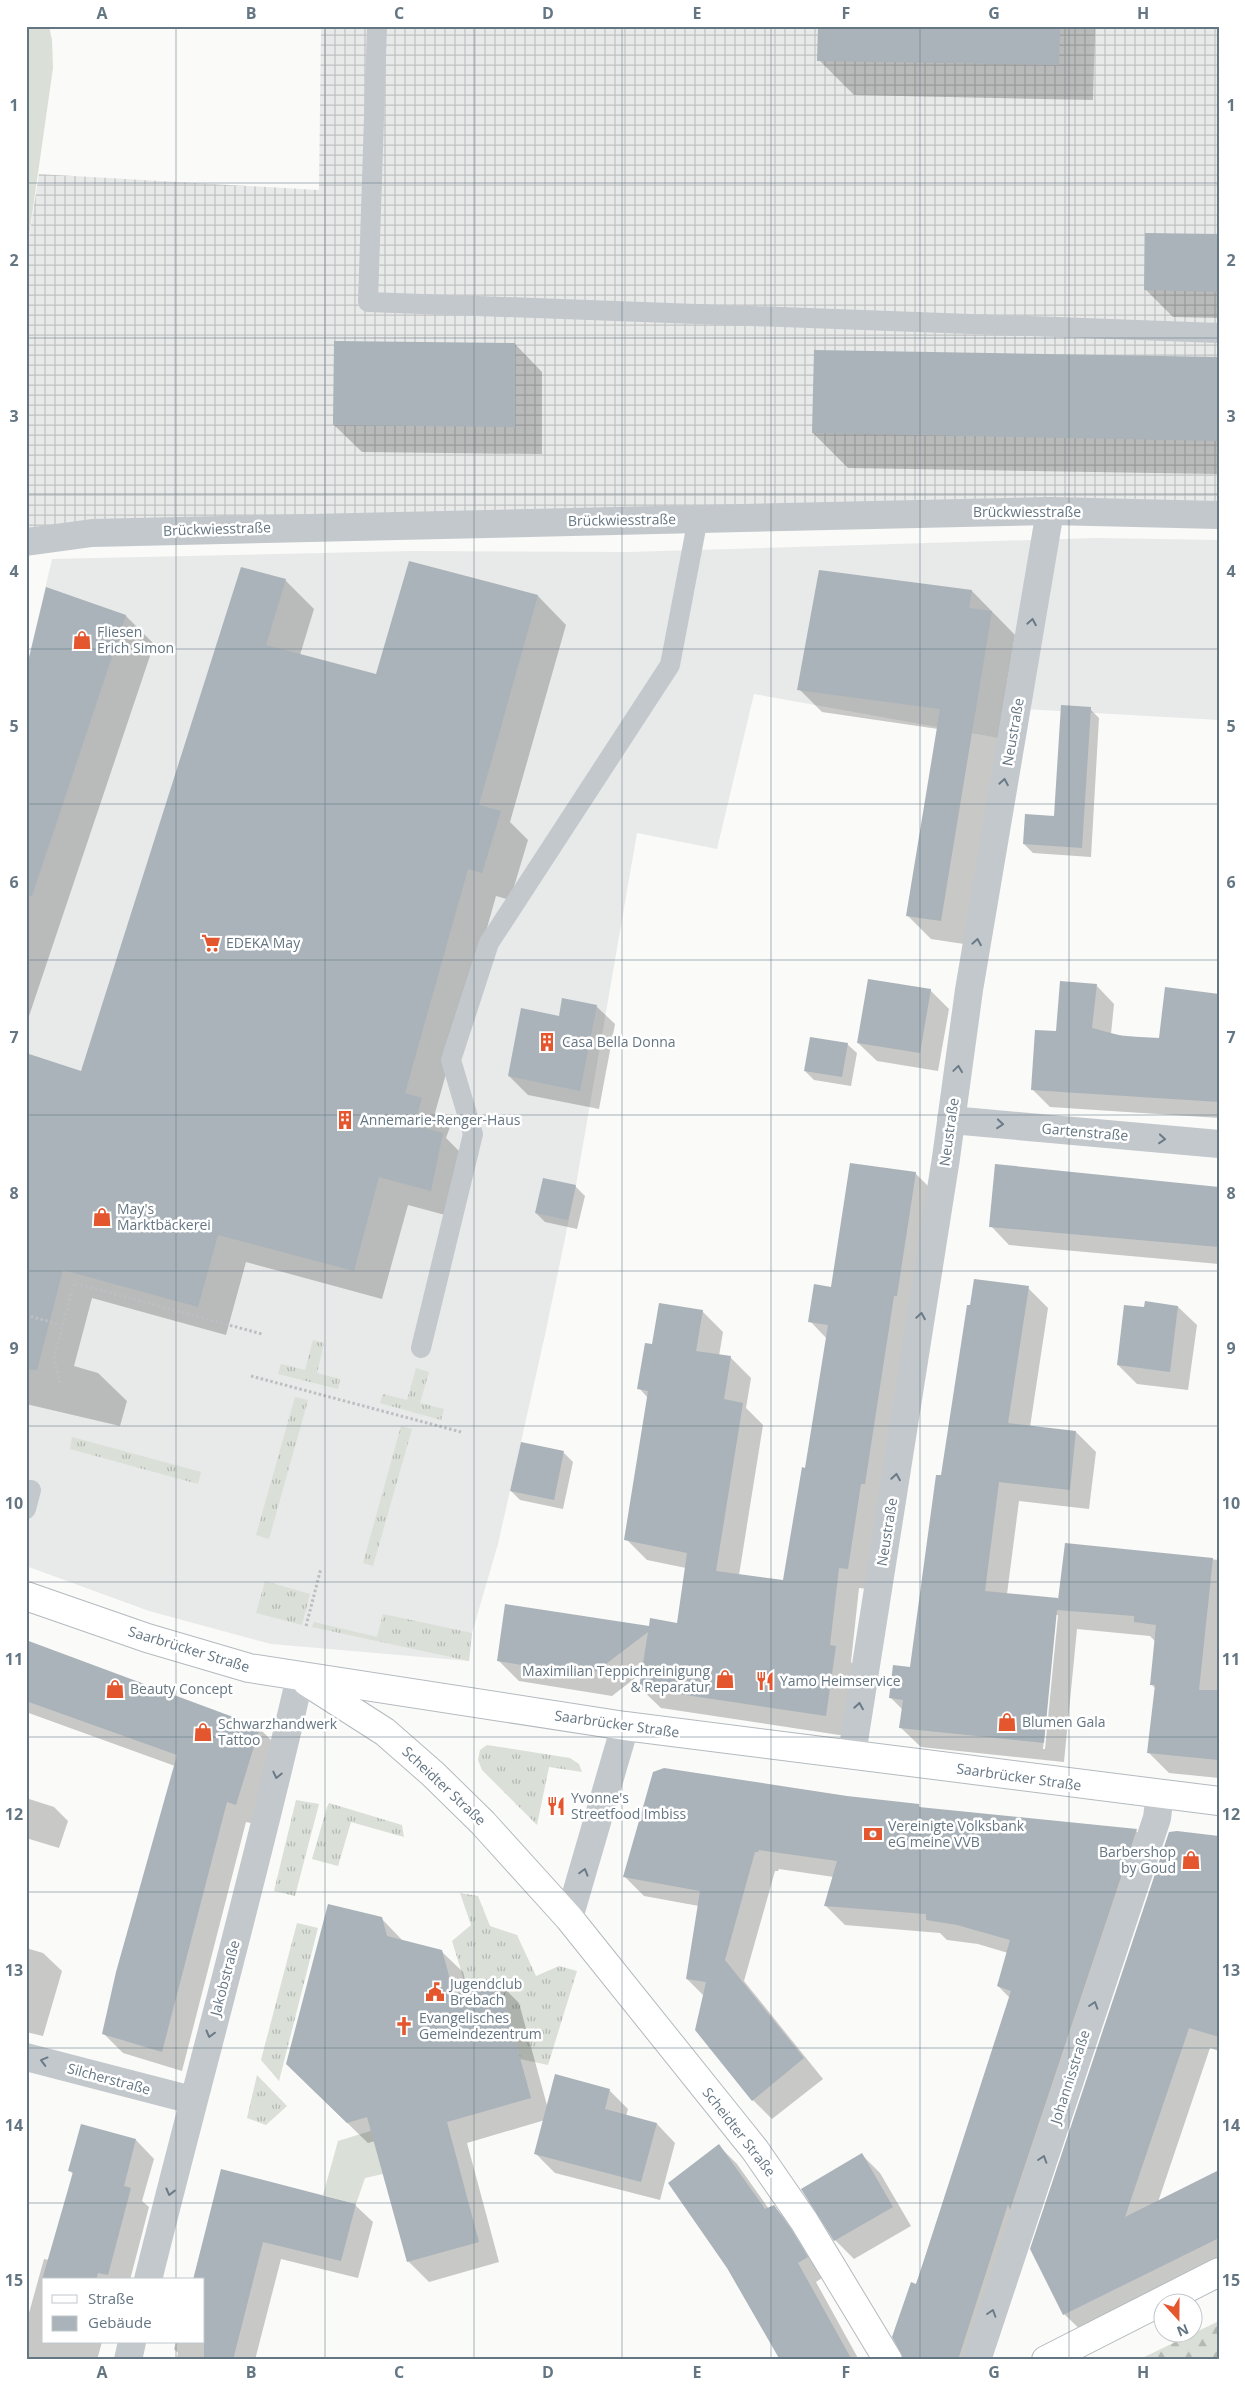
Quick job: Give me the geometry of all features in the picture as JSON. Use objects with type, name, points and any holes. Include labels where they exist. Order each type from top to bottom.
[{"type":"main road","name":"Saarbrücker Straße","points":[[26,1596],[147,1638],[228,1663],[300,1677],[625,1726],[1219,1801]]},
{"type":"main road","name":"Scheidter Straße","points":[[300,1677],[385,1732],[433,1774],[483,1822],[569,1918],[755,2150],[809,2229],[888,2360]]},
{"type":"main road","points":[[1046,2360],[1219,2272]]},
{"type":"street","name":"Brückwiesstraße","points":[[26,542],[92,533],[698,518],[1050,511],[1219,515]]},
{"type":"street","name":"Neustraße","points":[[852,1754],[951,1120],[969,990],[1050,511]]},
{"type":"street","name":"Gartenstraße","points":[[951,1120],[1219,1144]]},
{"type":"street","name":"Jakobstraße","points":[[148,2278],[192,2100],[250,1885],[300,1677]]},
{"type":"street","points":[[569,1918],[625,1726]]},
{"type":"street","name":"Johannisstraße","points":[[977,2360],[1156,1818],[1160,1794]]},
{"type":"street","name":"Silcherstraße","points":[[26,2057],[192,2100]]},
{"type":"street","points":[[128,2360],[132,2344]]},
{"type":"lane","points":[[377,26],[368,302],[1219,333]]},
{"type":"lane","points":[[421,1348],[473,1134],[451,1060],[489,943],[670,664],[698,518]]},
{"type":"path","points":[[60,1383],[54,1358],[61,1324],[74,1283],[262,1334]]},
{"type":"path","points":[[26,1315],[61,1324]]},
{"type":"path","points":[[251,1376],[461,1432]]},
{"type":"path","points":[[306,1626],[321,1568]]},
{"type":"shaded area","points":[[321,26],[1219,26],[1219,515],[26,542],[26,257],[39,174],[319,190]]},
{"type":"shaded area","points":[[1096,538],[1219,540],[1219,720],[1023,709],[1010,740],[754,694],[717,849],[637,833],[576,1185],[545,1335],[498,1544],[472,1633],[469,1661],[271,1644],[149,1611],[26,1566],[26,670],[52,559],[412,551],[628,552]]},
{"type":"green space","points":[[26,26],[49,26],[52,40],[53,68],[26,257]]},
{"type":"green space","points":[[313,1340],[324,1343],[317,1373],[340,1379],[338,1389],[278,1374],[281,1364],[305,1370]]},
{"type":"green space","points":[[416,1368],[429,1372],[420,1403],[444,1409],[441,1420],[380,1403],[383,1394],[407,1400]]},
{"type":"green space","points":[[295,1397],[308,1400],[269,1539],[256,1535]]},
{"type":"green space","points":[[401,1426],[412,1429],[373,1566],[363,1563]]},
{"type":"green space","points":[[72,1437],[201,1472],[198,1484],[70,1449]]},
{"type":"green space","points":[[265,1581],[310,1594],[302,1625],[256,1613]]},
{"type":"green space","points":[[383,1614],[472,1633],[469,1661],[312,1627],[314,1622],[377,1637]]},
{"type":"green space","points":[[487,1745],[570,1758],[579,1764],[582,1772],[549,1767],[537,1825],[482,1770],[478,1760],[480,1750]]},
{"type":"green space","points":[[296,1800],[319,1804],[295,1896],[274,1891]]},
{"type":"green space","points":[[329,1803],[402,1825],[404,1837],[351,1822],[338,1866],[312,1859]]},
{"type":"green space","points":[[460,1893],[478,1896],[490,1926],[517,1935],[536,1976],[559,1966],[577,1971],[548,2065],[520,2059],[499,1981],[467,1990],[452,1941],[471,1925]]},
{"type":"green space","points":[[297,1923],[318,1928],[279,2081],[261,2060]]},
{"type":"green space","points":[[257,2075],[287,2106],[266,2125],[247,2118]]},
{"type":"green space","points":[[393,2124],[383,2174],[365,2178],[356,2204],[323,2195],[338,2141]]},
{"type":"green space","points":[[1219,2321],[1219,2360],[1138,2360],[1171,2344],[1202,2344],[1202,2329]]},
{"type":"building","points":[[818,26],[1060,26],[1059,65],[817,61]]},
{"type":"building","points":[[1145,233],[1219,234],[1219,292],[1144,290]]},
{"type":"building","points":[[334,341],[515,343],[515,427],[333,425]]},
{"type":"building","points":[[814,350],[1219,357],[1219,441],[812,433]]},
{"type":"building","points":[[409,561],[538,595],[479,805],[501,811],[482,873],[468,869],[405,1093],[422,1098],[414,1125],[443,1133],[431,1191],[379,1177],[354,1271],[218,1235],[198,1307],[63,1270],[37,1370],[26,1369],[26,1053],[81,1071],[241,567],[286,579],[266,645],[376,674]]},
{"type":"building","points":[[819,570],[972,590],[969,608],[992,611],[941,921],[906,916],[940,709],[797,690]]},
{"type":"building","points":[[46,587],[126,615],[32,896],[26,895],[26,670]]},
{"type":"building","points":[[1061,705],[1091,707],[1082,848],[1023,844],[1025,814],[1054,816]]},
{"type":"building","points":[[868,979],[931,989],[920,1053],[857,1043]]},
{"type":"building","points":[[1060,981],[1097,984],[1092,1028],[1122,1036],[1159,1038],[1165,987],[1219,994],[1219,1102],[1031,1090],[1035,1030],[1056,1031]]},
{"type":"building","name":"Casa Bella Donna","points":[[562,998],[597,1005],[580,1091],[508,1076],[521,1008],[559,1016]]},
{"type":"building","points":[[810,1037],[848,1043],[842,1077],[804,1071]]},
{"type":"building","points":[[850,1163],[916,1172],[897,1296],[894,1296],[865,1484],[861,1484],[848,1569],[839,1568],[830,1645],[836,1646],[826,1716],[639,1688],[648,1632],[590,1676],[497,1661],[505,1604],[649,1626],[650,1618],[677,1623],[687,1553],[624,1540],[648,1391],[637,1389],[645,1343],[652,1344],[659,1303],[703,1310],[696,1351],[731,1356],[724,1399],[743,1403],[716,1571],[783,1580],[802,1467],[805,1468],[828,1325],[808,1322],[814,1284],[831,1287]]},
{"type":"building","points":[[995,1164],[1219,1187],[1219,1247],[989,1227]]},
{"type":"building","points":[[543,1178],[576,1185],[568,1220],[535,1213]]},
{"type":"building","points":[[974,1279],[1029,1286],[1008,1423],[1076,1431],[1070,1490],[999,1482],[985,1591],[1058,1598],[1058,1600],[1065,1543],[1213,1558],[1199,1690],[1219,1690],[1219,1760],[1147,1753],[1155,1685],[1150,1685],[1156,1625],[1134,1622],[1134,1616],[1057,1610],[1044,1743],[899,1728],[903,1700],[889,1698],[893,1665],[910,1667],[936,1475],[941,1475],[967,1305],[970,1305]]},
{"type":"building","points":[[1145,1301],[1178,1306],[1170,1372],[1117,1365],[1124,1305],[1144,1307]]},
{"type":"building","points":[[521,1442],[564,1451],[554,1500],[510,1491]]},
{"type":"building","points":[[26,1640],[260,1727],[236,1805],[227,1802],[162,2052],[102,2034],[116,1972],[177,1755],[26,1701]]},
{"type":"building","points":[[664,1768],[847,1796],[919,1804],[919,1807],[1137,1829],[1010,2210],[1008,2204],[958,2360],[904,2360],[892,2337],[911,2282],[916,2284],[1011,1991],[997,1986],[1010,1940],[957,1925],[926,1920],[926,1914],[824,1906],[837,1861],[759,1850],[755,1852],[725,1960],[804,2058],[752,2101],[695,2030],[706,1982],[686,1979],[700,1891],[623,1877],[653,1772]]},
{"type":"building","points":[[1177,1831],[1219,1836],[1219,2037],[1189,2028],[1125,2217],[1219,2170],[1219,2238],[1063,2315],[1030,2249],[1169,1832]]},
{"type":"building","name":"Evangelisches Gemeindezentrum","points":[[328,1904],[382,1917],[387,1936],[442,1950],[454,1994],[499,1981],[531,2098],[447,2122],[479,2242],[407,2262],[367,2117],[347,2123],[286,2064]]},
{"type":"building","points":[[555,2074],[610,2089],[605,2109],[657,2123],[641,2182],[534,2154]]},
{"type":"building","points":[[81,2124],[136,2139],[124,2186],[131,2188],[108,2275],[98,2273],[97,2278],[43,2278],[73,2172],[68,2171]]},
{"type":"building","points":[[719,2144],[765,2209],[774,2205],[791,2229],[808,2257],[798,2263],[852,2360],[780,2360],[727,2268],[668,2183]]},
{"type":"building","points":[[862,2153],[893,2207],[834,2241],[801,2189]]},
{"type":"building","points":[[221,2169],[356,2204],[341,2261],[263,2242],[233,2360],[204,2360],[205,2278],[194,2278]]},
{"type":"place","name":"Fliesen Erich Simon","points":[[82,640]]},
{"type":"place","name":"EDEKA May","points":[[211,943]]},
{"type":"place","name":"Casa Bella Donna","points":[[547,1042]]},
{"type":"place","name":"Annemarie-Renger-Haus","points":[[345,1120]]},
{"type":"place","name":"May's Marktbäckerei","points":[[102,1217]]},
{"type":"place","name":"Maximilian Teppichreinigung & Reparatur","points":[[725,1679]]},
{"type":"place","name":"Yamo Heimservice","points":[[765,1681]]},
{"type":"place","name":"Beauty Concept","points":[[115,1689]]},
{"type":"place","name":"Blumen Gala","points":[[1007,1722]]},
{"type":"place","name":"Schwarzhandwerk Tattoo","points":[[203,1732]]},
{"type":"place","name":"Yvonne's Streetfood Imbiss","points":[[556,1806]]},
{"type":"place","name":"Vereinigte Volksbank eG meine VVB","points":[[873,1834]]},
{"type":"place","name":"Barbershop by Goud","points":[[1191,1860]]},
{"type":"place","name":"Jugendclub Brebach","points":[[435,1992]]},
{"type":"place","name":"Evangelisches Gemeindezentrum","points":[[404,2026]]}]
